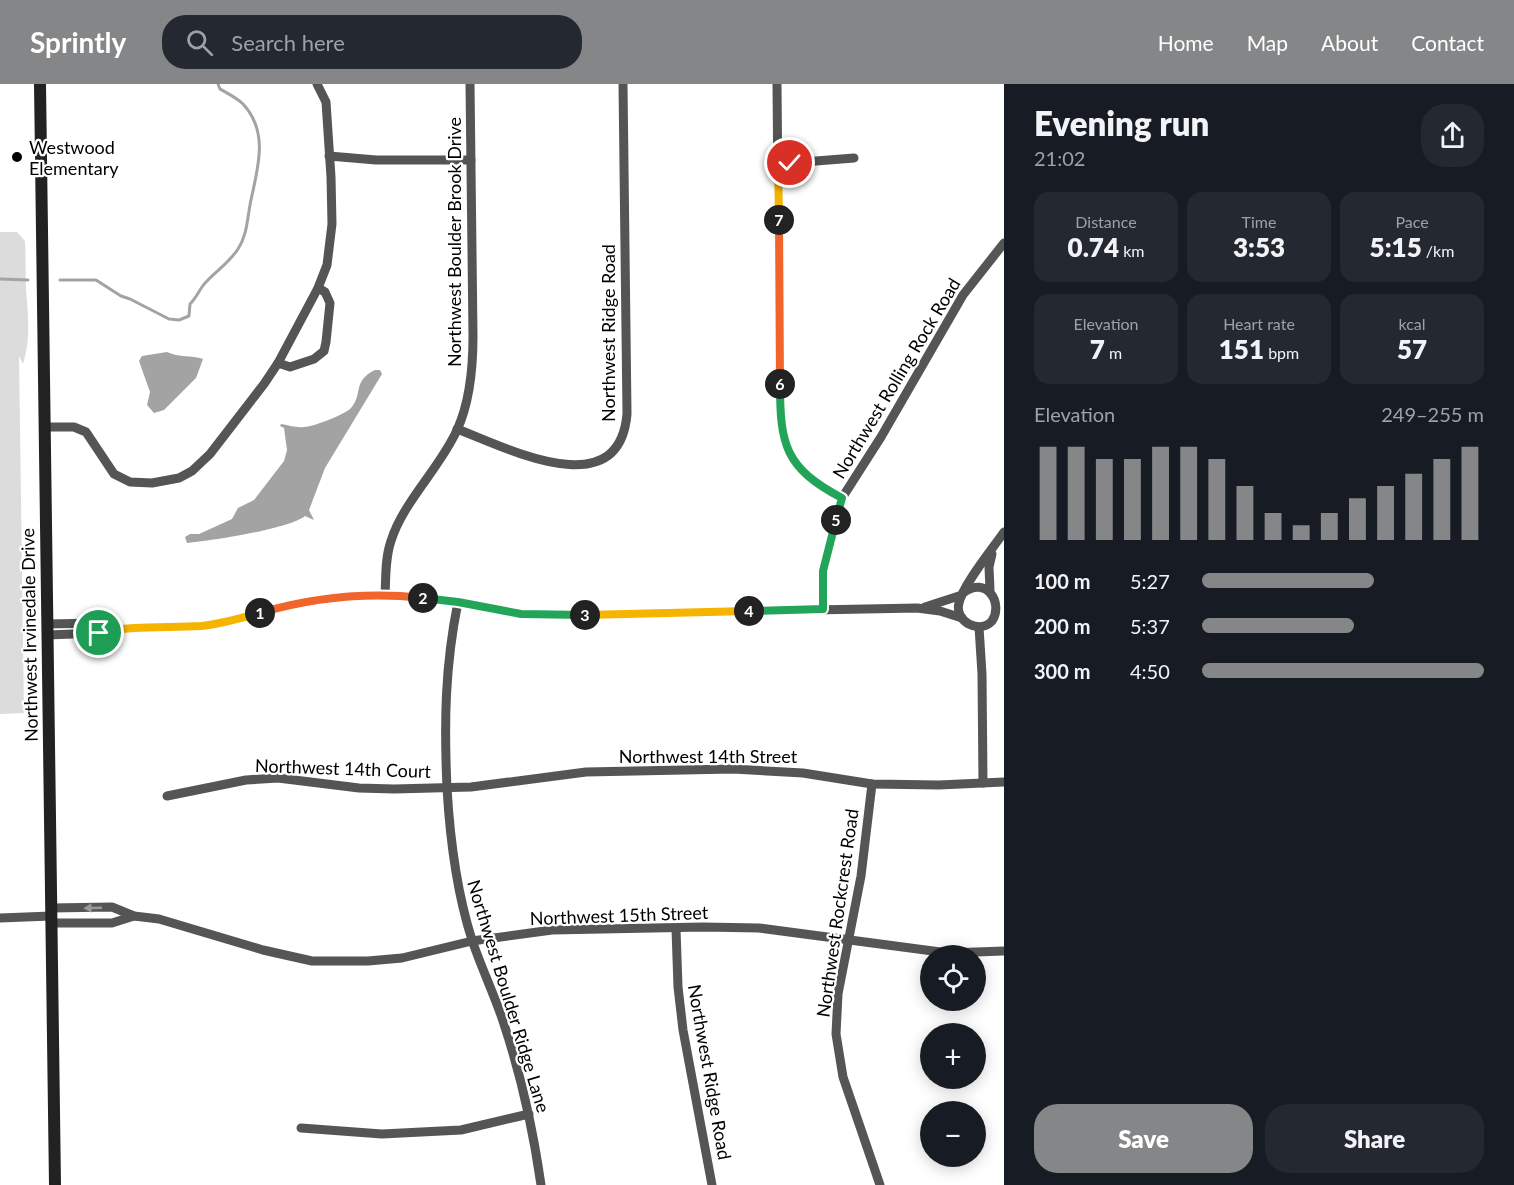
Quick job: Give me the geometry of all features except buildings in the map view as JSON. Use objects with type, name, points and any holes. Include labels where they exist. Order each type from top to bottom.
[{"type":"main road","name":"Northwest Irvinedale Drive","points":[[40,84],[55,1185]]},
{"type":"street","points":[[45,427],[74,427],[86,432],[108,466],[122,479],[138,483],[165,482],[192,471],[203,462],[278,363],[318,288],[327,265],[332,224],[329,156],[326,102],[317,84]]},
{"type":"street","name":"Northwest Boulder Brook Drive","points":[[385,595],[387,557],[396,527],[441,459],[457,429],[471,377],[473,351],[470,84]]},
{"type":"street","name":"Northwest Ridge Road","points":[[457,429],[530,458],[564,465],[598,461],[608,455],[622,437],[627,414],[623,84]]},
{"type":"street","points":[[777,84],[782,436],[791,456],[803,473],[819,486],[842,498]]},
{"type":"street","points":[[329,156],[376,160],[471,160]]},
{"type":"street","points":[[778,164],[854,158]]},
{"type":"street","name":"Northwest Rolling Rock Road","points":[[823,609],[823,571],[842,498],[881,437],[963,295],[1004,243]]},
{"type":"street","points":[[278,363],[290,367],[314,359],[324,351],[330,303],[325,292],[318,288]]},
{"type":"street","points":[[917,608],[944,602],[963,594],[973,587],[981,586],[990,590],[1001,606],[992,622],[979,627],[969,625],[962,618],[958,608],[959,600],[963,594],[993,549],[1004,532]]},
{"type":"street","points":[[990,590],[989,567],[993,549]]},
{"type":"street","points":[[47,630],[99,623],[123,628],[202,626],[310,601],[359,595],[385,595],[458,602],[505,612],[556,615],[650,615],[917,608],[940,611],[962,618]]},
{"type":"street","name":"Northwest Boulder Ridge Lane","points":[[458,602],[445,682],[450,835],[472,941],[503,1021],[529,1114],[541,1185]]},
{"type":"street","points":[[979,627],[983,783]]},
{"type":"street","name":"Northwest 14th Street","points":[[447,788],[586,772],[733,769],[803,773],[872,784],[939,785],[1004,782]]},
{"type":"street","name":"Northwest 14th Court","points":[[167,796],[246,780],[278,778],[359,788],[447,788]]},
{"type":"street","name":"Northwest Rockcrest Road","points":[[872,784],[861,876],[838,994],[836,1034],[843,1077],[880,1185]]},
{"type":"street","name":"Northwest 15th Street","points":[[0,918],[51,916],[112,907],[134,916],[159,918],[218,937],[312,961],[368,961],[402,958],[472,941],[552,930],[759,928],[948,953],[1004,951]]},
{"type":"street","name":"Northwest 15th Street","points":[[51,916],[112,923],[134,916]]},
{"type":"street","name":"Northwest Ridge Road","points":[[676,929],[678,987],[683,1030],[712,1185]]},
{"type":"street","points":[[301,1128],[382,1134],[461,1130],[529,1114]]},
{"type":"shaded area","points":[[0,232],[17,232],[25,241],[28,327],[23,364],[19,356],[24,713],[0,714]]},
{"type":"shaded area","points":[[167,352],[203,359],[196,378],[164,410],[154,413],[147,405],[150,392],[139,361],[142,356]]},
{"type":"shaded area","points":[[375,370],[380,370],[382,374],[325,468],[309,510],[314,520],[305,516],[267,530],[187,543],[185,537],[190,534],[199,534],[232,519],[238,508],[254,500],[284,461],[287,450],[284,428],[280,426],[281,424],[308,426],[343,414],[355,403],[360,383]]},
{"type":"waterway","points":[[60,280],[96,280],[121,296],[169,319],[179,320],[189,316],[190,304],[210,277],[230,259],[244,237],[258,163],[259,138],[251,115],[243,104],[220,89],[218,84]]},
{"type":"waterway","points":[[0,279],[28,280]]},
{"type":"place","name":"Westwood Elementary","points":[[17,157]]},
{"type":"route","points":[[99,633],[123,628],[202,626],[310,601],[368,595],[399,595],[458,602],[521,614],[650,615],[823,609],[823,571],[842,498],[819,486],[803,473],[791,456],[782,436],[780,415],[778,164],[790,163]]}]
